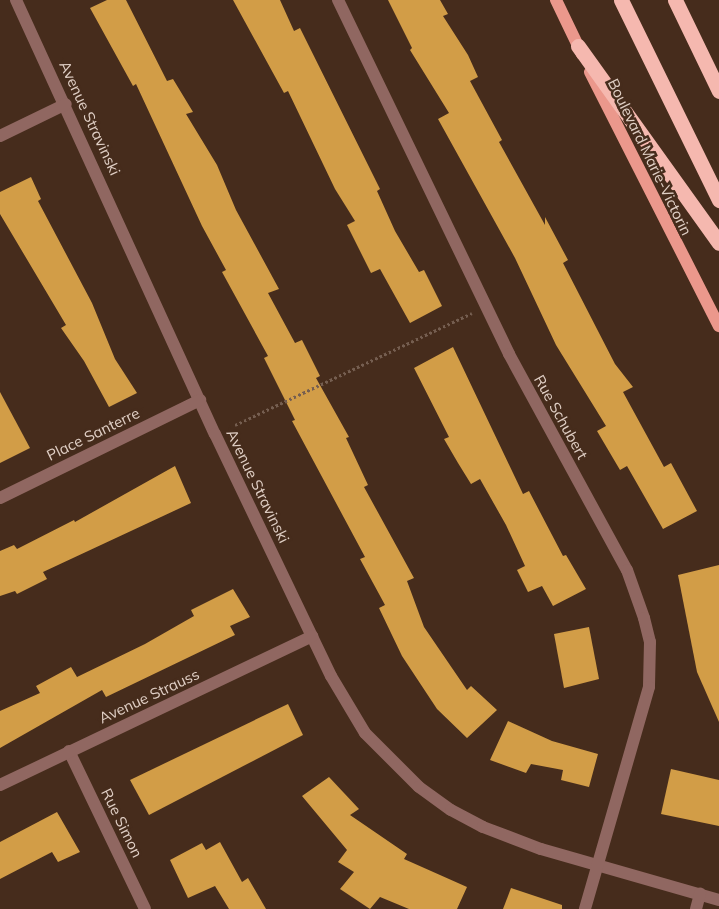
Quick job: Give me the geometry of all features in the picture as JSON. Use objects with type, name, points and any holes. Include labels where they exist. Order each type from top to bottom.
[{"type":"highway","points":[[621,0],[719,200]]},
{"type":"highway","points":[[675,0],[719,91]]},
{"type":"highway","points":[[578,46],[719,242]]},
{"type":"main road","name":"Boulevard Marie-Victorin","points":[[556,0],[652,199],[719,326]]},
{"type":"street","name":"Avenue Stravinski","points":[[16,0],[66,104],[200,400],[312,636],[365,733],[419,787],[451,810],[489,830],[599,866],[719,900]]},
{"type":"street","name":"Rue Schubert","points":[[338,0],[505,346],[639,598],[650,642],[649,687],[599,866]]},
{"type":"street","points":[[0,136],[66,104]]},
{"type":"street","name":"Place Santerre","points":[[0,498],[200,400]]},
{"type":"street","name":"Avenue Strauss","points":[[0,785],[312,636]]},
{"type":"street","name":"Rue Simon","points":[[69,752],[145,909]]},
{"type":"street","points":[[585,909],[599,866]]},
{"type":"street","points":[[696,909],[700,894]]},
{"type":"path","points":[[235,425],[472,313]]},
{"type":"building","points":[[107,0],[126,0],[167,81],[173,79],[193,112],[186,114],[217,165],[236,210],[279,289],[268,293],[295,343],[302,340],[320,376],[316,378],[349,437],[346,438],[368,485],[364,487],[414,578],[407,581],[424,627],[467,690],[471,686],[497,710],[467,738],[437,709],[402,656],[379,608],[385,605],[360,559],[365,557],[292,421],[295,420],[264,358],[268,356],[222,272],[226,270],[202,226],[136,84],[133,86],[90,8]]},
{"type":"building","points":[[233,0],[280,0],[294,31],[300,28],[380,189],[377,191],[395,231],[419,272],[424,270],[442,306],[410,323],[380,269],[371,273],[347,225],[355,221],[335,189],[288,91],[284,93]]},
{"type":"building","points":[[388,0],[440,0],[448,14],[443,16],[468,55],[478,77],[470,81],[502,140],[499,142],[545,225],[545,217],[568,260],[563,263],[615,364],[633,387],[623,392],[664,467],[671,463],[697,511],[663,529],[627,466],[620,470],[597,431],[606,426],[556,345],[515,258],[438,119],[449,113],[410,50],[412,48]]},
{"type":"building","points":[[31,177],[41,199],[38,201],[92,303],[115,359],[137,393],[109,407],[84,361],[61,328],[66,325],[0,214],[0,192]]},
{"type":"building","points":[[453,347],[523,494],[529,491],[563,556],[566,555],[586,589],[553,606],[542,586],[528,592],[517,570],[525,566],[506,525],[480,479],[471,484],[458,463],[444,439],[449,437],[414,368]]},
{"type":"building","points":[[0,392],[30,448],[0,463]]},
{"type":"building","points":[[175,466],[191,503],[43,572],[47,579],[17,594],[15,591],[0,596],[0,551],[14,545],[17,549],[74,520],[75,522]]},
{"type":"building","points":[[719,565],[719,722],[697,672],[678,575]]},
{"type":"building","points":[[233,589],[250,617],[230,626],[235,635],[106,697],[102,690],[0,748],[0,711],[40,693],[36,686],[71,667],[77,677],[145,644],[194,616],[191,610]]},
{"type":"building","points":[[589,627],[599,679],[564,688],[554,634]]},
{"type":"building","points":[[288,704],[303,735],[149,815],[130,780]]},
{"type":"building","points":[[508,721],[552,741],[598,754],[589,787],[561,780],[563,770],[531,764],[526,773],[490,760]]},
{"type":"building","points":[[671,769],[719,780],[719,826],[661,814]]},
{"type":"building","points":[[329,777],[359,809],[350,815],[407,854],[404,859],[467,887],[457,909],[409,909],[380,897],[370,909],[340,889],[354,872],[338,862],[347,850],[302,796]]},
{"type":"building","points":[[57,812],[80,852],[58,862],[52,852],[0,879],[0,842]]},
{"type":"building","points":[[220,842],[242,882],[248,878],[266,909],[229,909],[215,886],[188,898],[170,860],[202,843],[206,850]]},
{"type":"building","points":[[511,888],[562,905],[562,909],[503,909]]}]
